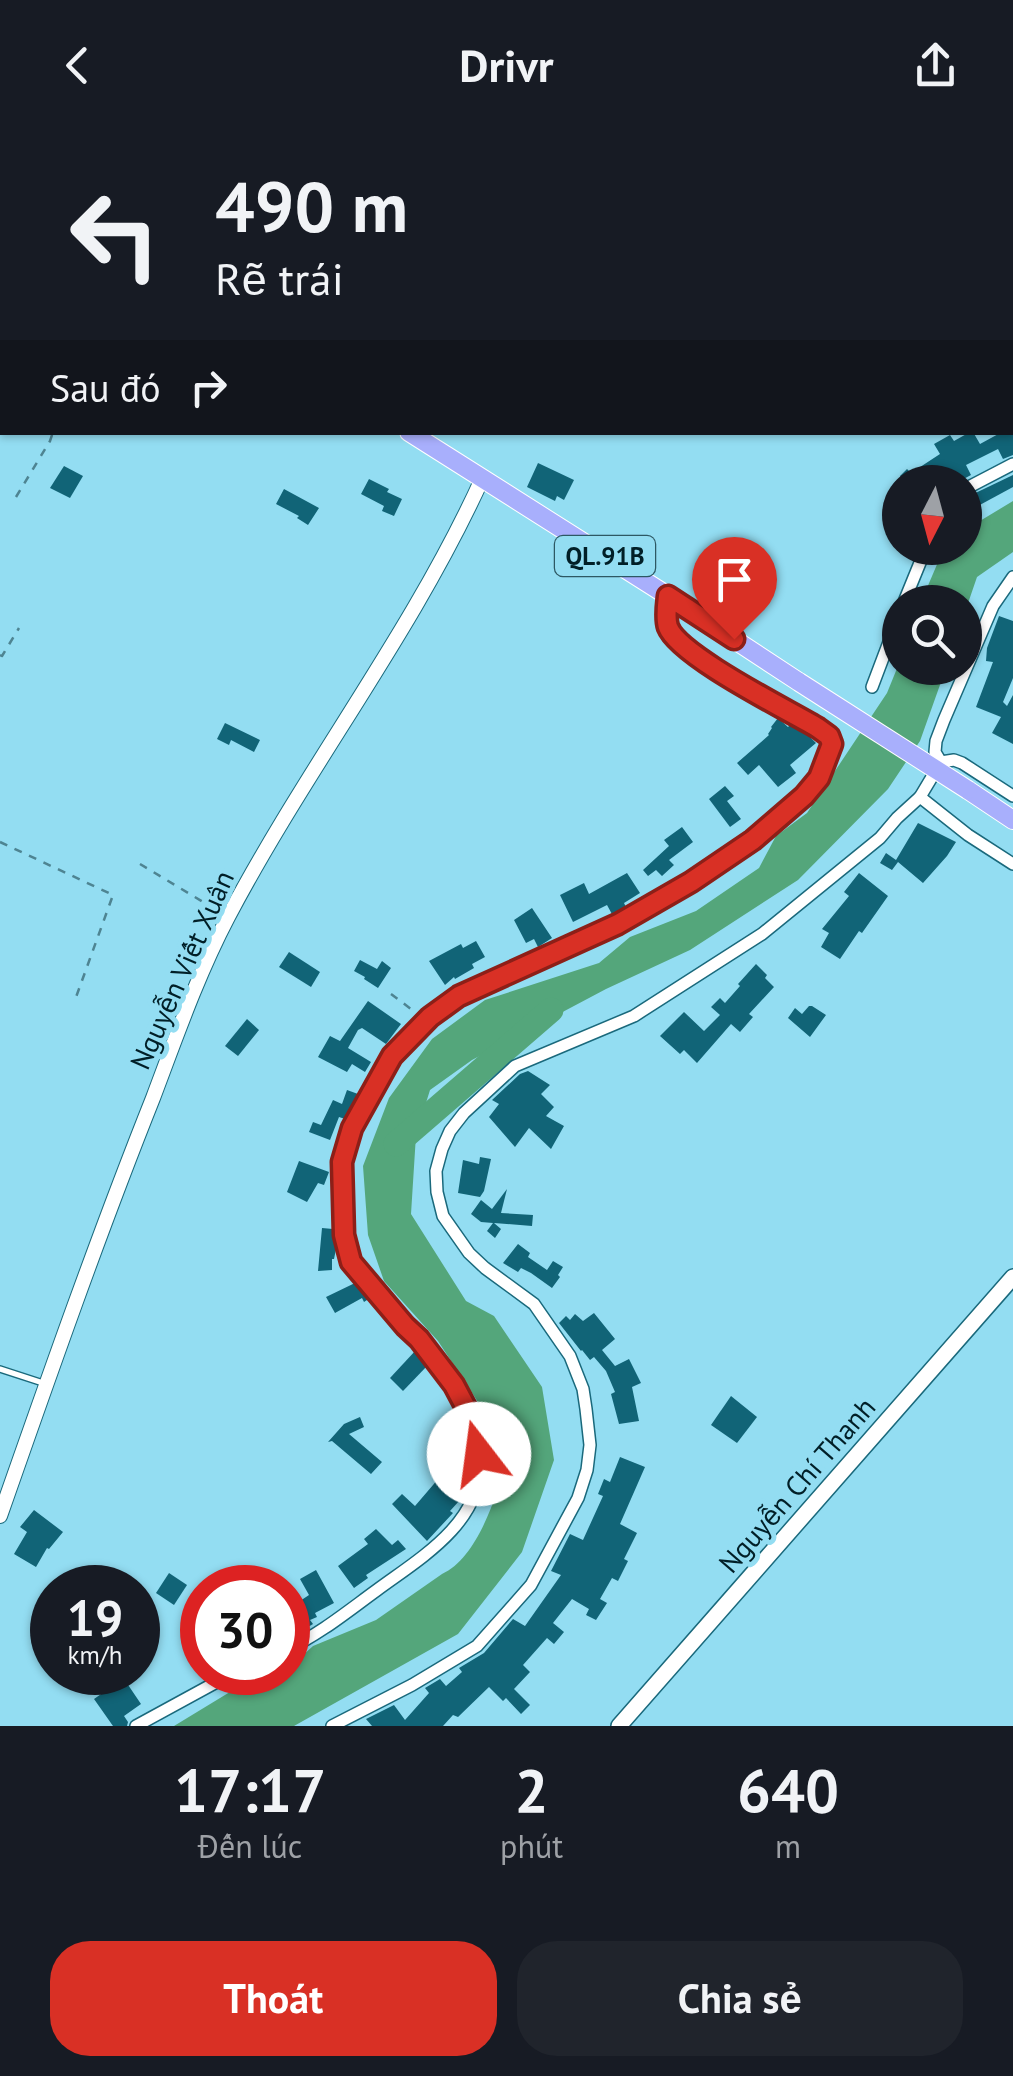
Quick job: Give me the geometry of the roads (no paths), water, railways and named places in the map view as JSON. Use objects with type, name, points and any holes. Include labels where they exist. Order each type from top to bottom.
[{"type":"highway","name":"QL.91B","points":[[414,435],[1013,820]]},
{"type":"main road","name":"Nguyễn Chí Thanh","points":[[619,1726],[1013,1278]]},
{"type":"street","points":[[982,480],[1013,464]]},
{"type":"street","name":"Nguyễn Viết Xuân","points":[[0,1516],[117,1187],[226,920],[295,799],[442,560],[482,479]]},
{"type":"street","points":[[940,762],[935,752],[936,741],[944,720],[993,606],[1013,577]]},
{"type":"street","points":[[310,1636],[430,1551],[462,1518],[471,1503],[480,1469],[471,1417],[463,1400],[419,1339],[357,1271],[344,1235],[342,1162],[352,1128],[392,1056],[430,1017],[459,996],[618,924],[691,882],[773,825],[819,778],[832,744],[829,736],[818,728],[714,668],[680,643],[667,625],[668,596]]},
{"type":"street","points":[[872,687],[882,661]]},
{"type":"street","points":[[332,1726],[477,1646],[531,1584],[578,1498],[587,1470],[590,1444],[586,1409],[570,1356],[534,1304],[469,1253],[443,1216],[436,1192],[436,1171],[450,1131],[464,1112],[514,1066],[634,1016],[762,934],[880,838],[920,798],[940,762],[962,763],[1013,796]]},
{"type":"street","points":[[920,798],[1013,864]]},
{"type":"street","points":[[136,1726],[193,1695]]},
{"type":"lane","points":[[0,1369],[46,1384]]},
{"type":"waterway","points":[[396,1144],[551,1010]]}]
